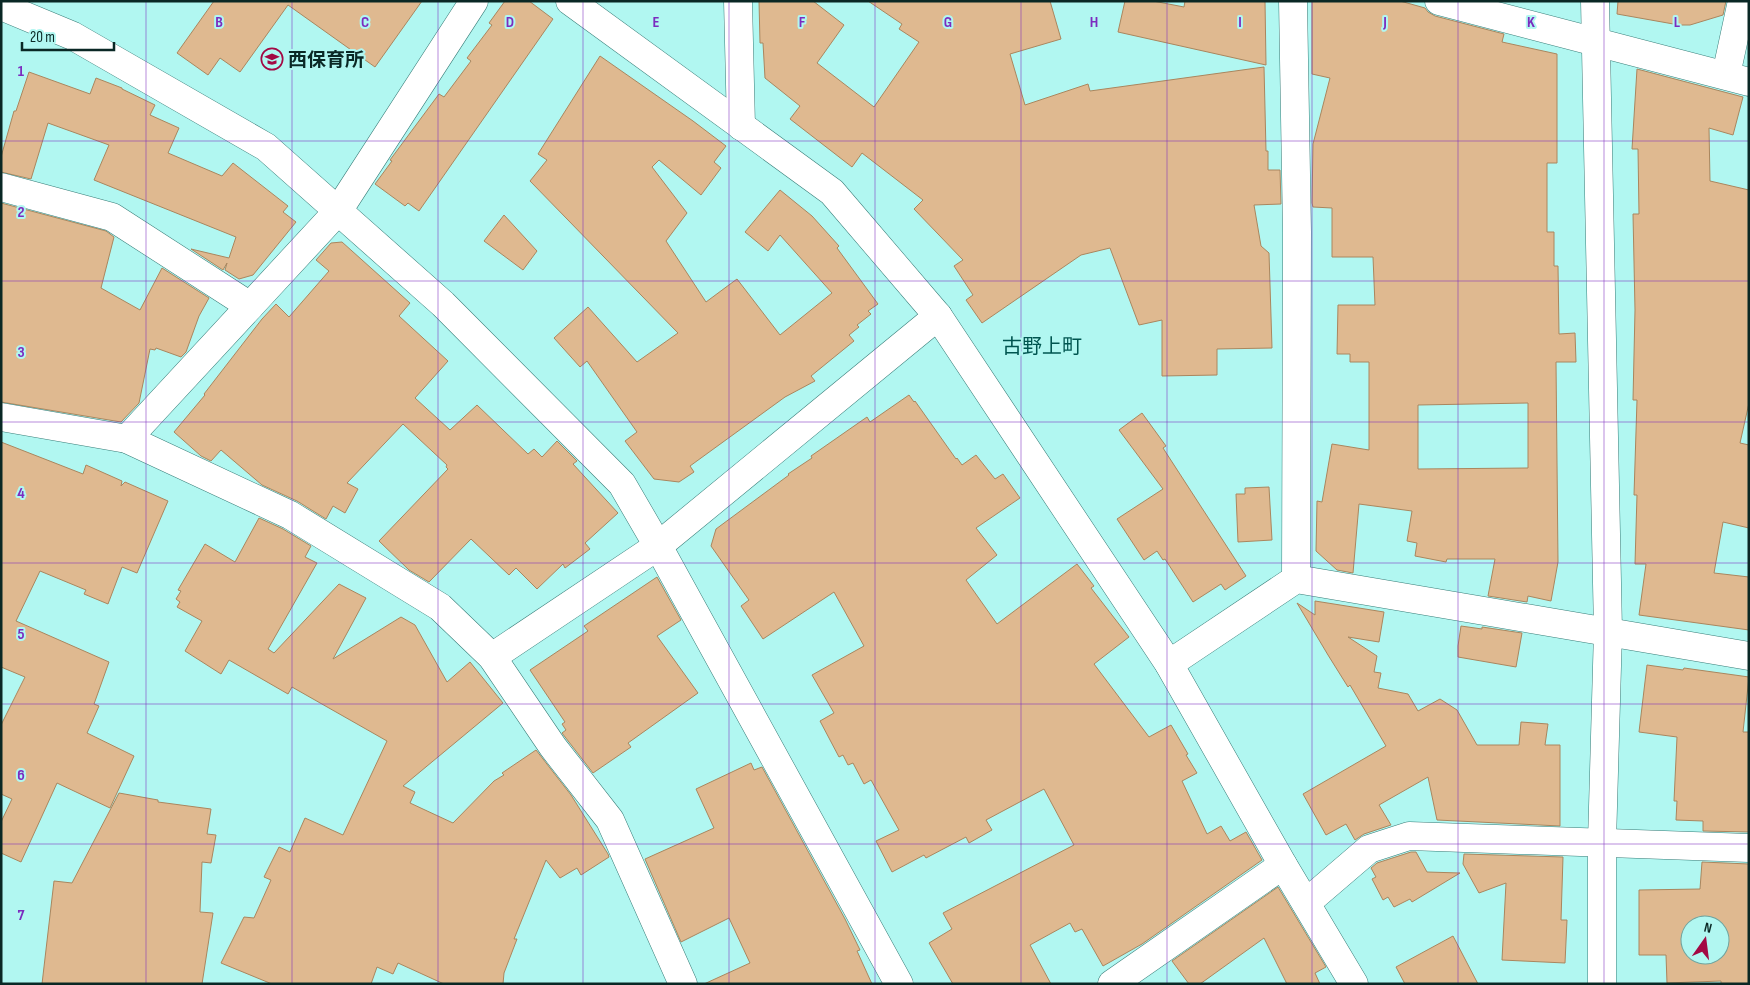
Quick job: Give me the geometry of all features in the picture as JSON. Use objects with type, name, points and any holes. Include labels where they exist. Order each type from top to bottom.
[{"type":"street","points":[[127,439],[338,211],[474,1]]},
{"type":"street","points":[[570,1],[832,192],[938,316],[1169,664],[1283,866],[1354,984]]},
{"type":"street","points":[[738,1],[741,126]]},
{"type":"street","points":[[1293,1],[1297,232],[1296,579]]},
{"type":"street","points":[[1439,1],[1737,78],[1742,1]]},
{"type":"street","points":[[1596,1],[1608,631],[1602,842],[1602,984]]},
{"type":"street","points":[[1,6],[73,36],[266,147],[443,304],[622,484],[899,984]]},
{"type":"street","points":[[1,188],[112,217],[250,306]]},
{"type":"street","points":[[492,657],[658,546],[938,316]]},
{"type":"street","points":[[1,417],[127,439],[290,515],[440,607],[492,657],[553,747],[610,820],[683,984]]},
{"type":"street","points":[[1169,664],[1296,579],[1749,656]]},
{"type":"street","points":[[1306,903],[1370,850],[1409,836],[1749,848]]},
{"type":"street","points":[[1112,984],[1283,866]]},
{"type":"building","points":[[214,1],[422,1],[375,67],[288,5],[240,72],[220,58],[208,75],[177,53]]},
{"type":"building","points":[[505,1],[529,1],[553,19],[419,211],[408,203],[405,206],[375,184],[392,161],[390,160],[439,94],[444,97],[471,61],[467,58],[492,25],[489,23]]},
{"type":"building","points":[[759,1],[813,1],[844,25],[817,63],[874,107],[919,42],[899,29],[902,24],[868,1],[1050,1],[1061,39],[1010,54],[1025,105],[1088,84],[1090,91],[1264,67],[1268,170],[1280,170],[1281,204],[1254,205],[1261,246],[1269,253],[1272,348],[1217,349],[1217,375],[1162,376],[1162,320],[1139,325],[1110,248],[1081,255],[982,323],[966,300],[973,295],[954,266],[963,260],[914,209],[923,200],[862,153],[852,167],[790,119],[800,106],[765,78],[763,43],[760,43]]},
{"type":"building","points":[[1125,1],[1153,1],[1184,7],[1185,1],[1265,1],[1266,65],[1118,32]]},
{"type":"building","points":[[1312,1],[1400,1],[1425,8],[1435,16],[1504,34],[1502,42],[1557,54],[1557,163],[1547,163],[1547,232],[1554,232],[1554,266],[1558,266],[1559,334],[1575,333],[1576,362],[1556,362],[1558,562],[1551,601],[1528,596],[1527,602],[1488,596],[1495,559],[1447,559],[1446,562],[1415,556],[1417,543],[1407,541],[1412,511],[1359,504],[1353,573],[1337,570],[1316,551],[1317,501],[1322,502],[1332,444],[1369,450],[1369,362],[1350,362],[1350,354],[1337,354],[1338,305],[1375,305],[1373,257],[1332,257],[1332,208],[1313,207],[1313,144],[1330,78],[1312,74]],"holes":[[[1528,403],[1528,468],[1418,469],[1418,405]]]},
{"type":"building","points":[[1618,1],[1726,1],[1723,15],[1690,25],[1679,25],[1617,14]]},
{"type":"building","points":[[600,56],[726,146],[714,162],[721,168],[701,195],[659,160],[652,167],[687,213],[666,241],[706,302],[737,279],[780,335],[832,293],[780,235],[768,251],[745,232],[780,190],[812,216],[839,246],[837,248],[878,304],[868,311],[871,314],[857,325],[859,327],[849,335],[854,341],[811,376],[815,381],[785,397],[690,466],[694,472],[679,482],[654,479],[625,441],[637,432],[587,361],[580,367],[554,338],[588,307],[637,362],[678,333],[530,181],[547,160],[538,154]]},
{"type":"building","points":[[1637,69],[1743,97],[1733,135],[1709,128],[1710,181],[1749,190],[1749,403],[1740,443],[1749,445],[1749,528],[1723,522],[1714,573],[1749,577],[1749,630],[1639,615],[1646,564],[1635,564],[1637,495],[1634,495],[1637,400],[1633,400],[1635,310],[1633,214],[1639,214],[1638,149],[1632,149]]},
{"type":"building","points":[[29,72],[90,94],[96,78],[122,88],[155,105],[150,115],[179,128],[168,153],[222,176],[233,163],[288,206],[283,212],[296,222],[253,275],[239,279],[225,270],[227,263],[223,270],[191,249],[229,258],[236,237],[94,180],[109,145],[48,123],[31,179],[1,172],[1,157],[14,111],[16,111]]},
{"type":"building","points":[[1,203],[106,231],[114,237],[101,288],[140,310],[162,268],[209,298],[199,316],[186,352],[181,357],[156,348],[155,350],[150,349],[139,403],[121,422],[1,402]]},
{"type":"building","points":[[504,215],[537,251],[523,270],[484,241]]},
{"type":"building","points":[[342,242],[410,303],[399,316],[448,361],[415,398],[450,430],[477,405],[528,454],[534,449],[542,457],[557,441],[577,461],[573,464],[618,513],[585,543],[590,549],[565,568],[563,564],[537,589],[516,568],[509,575],[471,539],[429,582],[409,570],[379,541],[448,469],[447,465],[403,424],[347,483],[358,489],[345,513],[333,506],[326,519],[297,501],[262,485],[221,450],[211,461],[201,456],[174,432],[205,395],[262,319],[276,304],[289,317],[329,271],[316,260],[331,243]]},
{"type":"building","points":[[909,395],[962,465],[976,455],[995,479],[1003,474],[1020,498],[976,528],[997,555],[966,580],[997,624],[1077,564],[1094,586],[1091,588],[1129,637],[1094,664],[1149,737],[1171,725],[1197,773],[1182,781],[1207,834],[1221,826],[1230,841],[1246,832],[1262,860],[1142,944],[1103,966],[1082,929],[1075,932],[1070,923],[1030,945],[1051,984],[953,984],[929,943],[952,929],[943,913],[1074,845],[1044,789],[986,820],[992,830],[969,843],[966,837],[926,858],[924,855],[892,872],[876,841],[899,830],[871,780],[864,784],[853,763],[848,765],[843,755],[839,757],[820,721],[834,713],[812,675],[864,646],[834,592],[763,639],[741,606],[749,600],[711,546],[716,529],[812,458],[811,456],[867,417],[870,422]]},
{"type":"building","points":[[1142,413],[1166,446],[1163,448],[1246,576],[1225,590],[1221,584],[1193,602],[1165,559],[1163,560],[1157,551],[1144,560],[1117,519],[1163,489],[1119,430]]},
{"type":"building","points":[[1,442],[83,474],[86,465],[122,481],[121,486],[125,482],[168,501],[137,573],[122,567],[108,604],[84,594],[86,590],[40,571],[16,621],[109,662],[94,704],[99,706],[87,733],[134,756],[110,808],[57,783],[21,862],[1,853],[1,822],[12,799],[1,794],[1,725],[25,677],[1,667]]},
{"type":"building","points":[[1269,487],[1272,540],[1238,542],[1236,494],[1245,494],[1245,488]]},
{"type":"building","points":[[259,518],[283,529],[311,546],[305,557],[317,563],[268,649],[274,653],[339,584],[366,598],[333,659],[401,617],[415,625],[447,682],[470,662],[503,703],[403,786],[415,792],[410,803],[453,823],[494,781],[504,775],[502,773],[536,750],[571,795],[608,854],[609,857],[581,875],[577,868],[560,878],[546,860],[514,939],[517,939],[504,973],[503,984],[444,984],[398,963],[393,974],[377,967],[371,984],[272,984],[221,963],[244,917],[254,918],[271,880],[264,877],[279,847],[290,852],[305,818],[343,835],[387,741],[292,687],[288,694],[229,660],[221,674],[185,651],[202,621],[177,607],[180,602],[176,599],[181,591],[178,590],[205,544],[235,562]]},
{"type":"building","points":[[657,577],[681,620],[657,636],[698,693],[628,743],[631,747],[593,773],[562,733],[566,730],[562,724],[565,722],[530,670],[588,631],[584,626]]},
{"type":"building","points":[[1315,601],[1384,612],[1379,642],[1348,637],[1377,656],[1374,672],[1381,673],[1378,688],[1408,694],[1418,711],[1440,699],[1457,710],[1477,745],[1519,745],[1521,722],[1548,724],[1545,745],[1560,745],[1560,826],[1437,820],[1428,777],[1379,805],[1391,825],[1364,834],[1355,840],[1346,824],[1326,835],[1303,794],[1386,746],[1350,685],[1348,687],[1297,603],[1315,615]]},
{"type":"building","points":[[1461,626],[1522,633],[1516,667],[1458,657]]},
{"type":"building","points":[[1647,665],[1749,677],[1743,732],[1749,732],[1749,832],[1703,831],[1703,821],[1676,820],[1677,801],[1674,801],[1677,737],[1639,732]]},
{"type":"building","points":[[751,763],[754,770],[762,767],[845,919],[860,950],[857,951],[872,984],[704,984],[750,963],[729,918],[681,942],[645,859],[714,828],[696,789]]},
{"type":"building","points":[[119,793],[158,800],[158,802],[211,809],[207,834],[216,835],[211,863],[202,862],[200,912],[213,913],[202,984],[42,984],[54,881],[72,883]]},
{"type":"building","points":[[1416,852],[1427,872],[1460,873],[1412,902],[1410,899],[1394,907],[1388,897],[1383,900],[1372,879],[1376,877],[1371,868],[1377,863]]},
{"type":"building","points":[[1464,854],[1563,857],[1561,920],[1567,920],[1565,963],[1502,960],[1506,883],[1479,893],[1463,864]]},
{"type":"building","points":[[1702,862],[1749,864],[1749,984],[1721,984],[1721,981],[1667,983],[1666,955],[1639,955],[1639,890],[1700,889]]},
{"type":"building","points":[[1278,887],[1326,967],[1315,973],[1320,984],[1287,984],[1264,938],[1200,984],[1189,984],[1172,961]]},
{"type":"building","points":[[1453,936],[1478,984],[1405,984],[1396,967]]},
{"type":"place","name":"西保育所","points":[[272,59]]},
{"type":"district","name":"古野上町","points":[[1042,346]]}]
